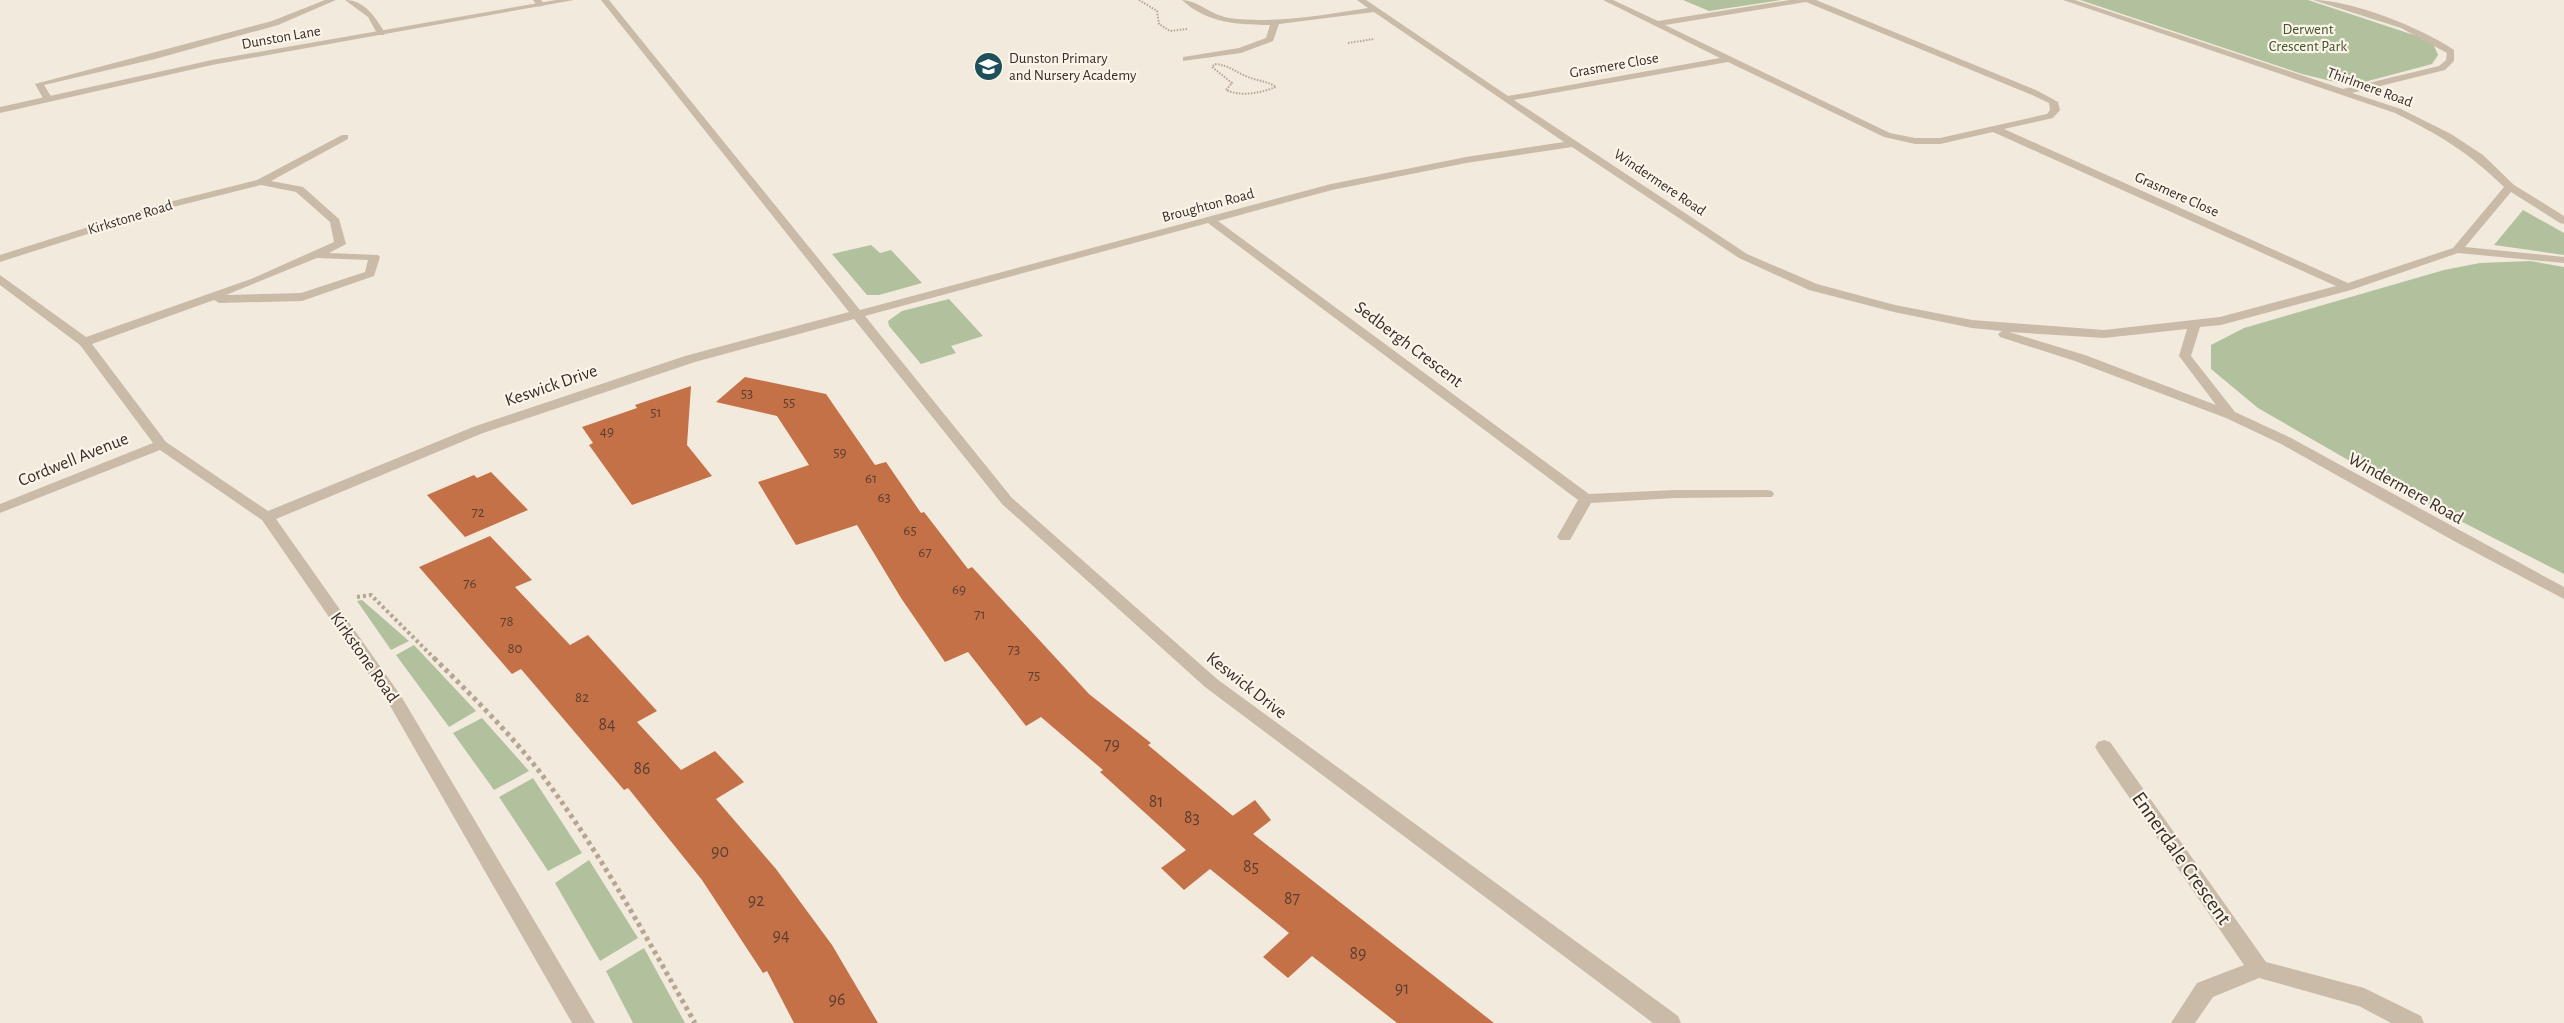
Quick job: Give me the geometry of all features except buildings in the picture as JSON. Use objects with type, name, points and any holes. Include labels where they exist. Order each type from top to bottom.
[{"type":"street","points":[[47,98],[39,84],[152,57],[275,23],[332,0]]},
{"type":"street","points":[[349,0],[371,16],[381,33]]},
{"type":"street","name":"Dunston Lane","points":[[0,110],[218,62],[539,2],[570,0]]},
{"type":"street","name":"Keswick Drive","points":[[605,0],[1007,501],[1211,684],[1670,1023]]},
{"type":"street","points":[[1186,0],[1192,7],[1215,16],[1246,22],[1275,24],[1374,10]]},
{"type":"street","name":"Windermere Road","points":[[1361,0],[1571,144],[1743,256],[1813,286],[1894,308],[1972,324],[2104,334],[2221,321],[2347,287]]},
{"type":"street","name":"Grasmere Close","points":[[1608,0],[1887,135],[1915,141],[1940,141],[2050,116],[2055,110],[2053,102],[1918,43],[1809,0]]},
{"type":"street","name":"Grasmere Close","points":[[1657,24],[1804,0]]},
{"type":"street","name":"Thirlmere Road","points":[[2067,0],[2398,111],[2448,136],[2479,157],[2510,187],[2564,221]]},
{"type":"street","points":[[2317,0],[2414,31],[2436,40],[2451,52],[2450,61],[2442,68],[2343,92]]},
{"type":"street","points":[[1186,59],[1258,45],[1270,39],[1275,24]]},
{"type":"street","points":[[1206,56],[1215,64]]},
{"type":"street","name":"Grasmere Close","points":[[1506,99],[1728,59]]},
{"type":"street","name":"Grasmere Close","points":[[1995,129],[2347,287]]},
{"type":"street","name":"Kirkstone Road","points":[[0,259],[165,206],[261,182],[345,137]]},
{"type":"street","name":"Broughton Road","points":[[857,316],[1331,187],[1466,160],[1571,144]]},
{"type":"street","name":"Kirkstone Road","points":[[84,342],[255,281],[340,244],[334,221],[299,189],[261,182]]},
{"type":"street","points":[[2457,250],[2510,187]]},
{"type":"street","name":"Sedbergh Crescent","points":[[1210,220],[1586,499]]},
{"type":"street","points":[[2347,287],[2457,250],[2564,260]]},
{"type":"street","name":"Kirkstone Road","points":[[205,299],[302,297],[370,274],[374,257],[315,255]]},
{"type":"street","name":"Kirkstone Road","points":[[0,279],[84,342],[161,445],[267,517],[395,700],[584,1023]]},
{"type":"street","name":"Keswick Drive","points":[[267,517],[478,430],[690,359],[857,316]]},
{"type":"street","name":"Windermere Road","points":[[1972,324],[2080,358],[2231,415],[2286,441],[2564,594]]},
{"type":"street","name":"Windermere Road","points":[[2194,325],[2185,356],[2231,415]]},
{"type":"street","name":"Cordwell Avenue","points":[[0,510],[161,445]]},
{"type":"street","points":[[1565,537],[1586,499],[1675,494],[1767,494]]},
{"type":"street","name":"Ennerdale Crescent","points":[[2104,747],[2259,969]]},
{"type":"street","points":[[2182,1023],[2205,990],[2259,969],[2364,998],[2413,1023]]},
{"type":"path","points":[[1215,64],[1212,67],[1232,83],[1226,90],[1229,93],[1242,95],[1271,90]]},
{"type":"path","points":[[327,602],[371,594],[488,712],[539,771],[620,891],[695,1023]]},
{"type":"green space","points":[[1683,0],[1781,0],[1709,11]]},
{"type":"green space","name":"Derwent Crescent Park","points":[[2080,0],[2308,0],[2432,41],[2438,55],[2432,64],[2357,84],[2339,83],[2302,74]]},
{"type":"green space","points":[[2523,210],[2564,233],[2564,255],[2494,245]]},
{"type":"green space","points":[[871,245],[880,253],[891,250],[922,283],[879,295],[867,295],[832,254]]},
{"type":"green space","points":[[2530,261],[2564,267],[2564,574],[2402,491],[2258,408],[2211,369],[2211,345],[2244,328],[2444,270],[2480,263]]},
{"type":"green space","points":[[949,299],[983,336],[951,346],[956,353],[921,364],[889,326],[888,321],[902,311]]},
{"type":"green space","points":[[362,600],[409,641],[391,650],[357,601]]},
{"type":"green space","points":[[414,645],[476,711],[449,727],[396,655]]},
{"type":"green space","points":[[482,718],[529,771],[494,790],[453,733]]},
{"type":"green space","points":[[533,778],[582,853],[548,871],[499,797]]},
{"type":"green space","points":[[589,860],[638,938],[600,961],[555,883]]},
{"type":"green space","points":[[644,948],[685,1023],[633,1023],[606,971]]},
{"type":"place","name":"Dunston Primary and Nursery Academy","points":[[988,67]]}]
